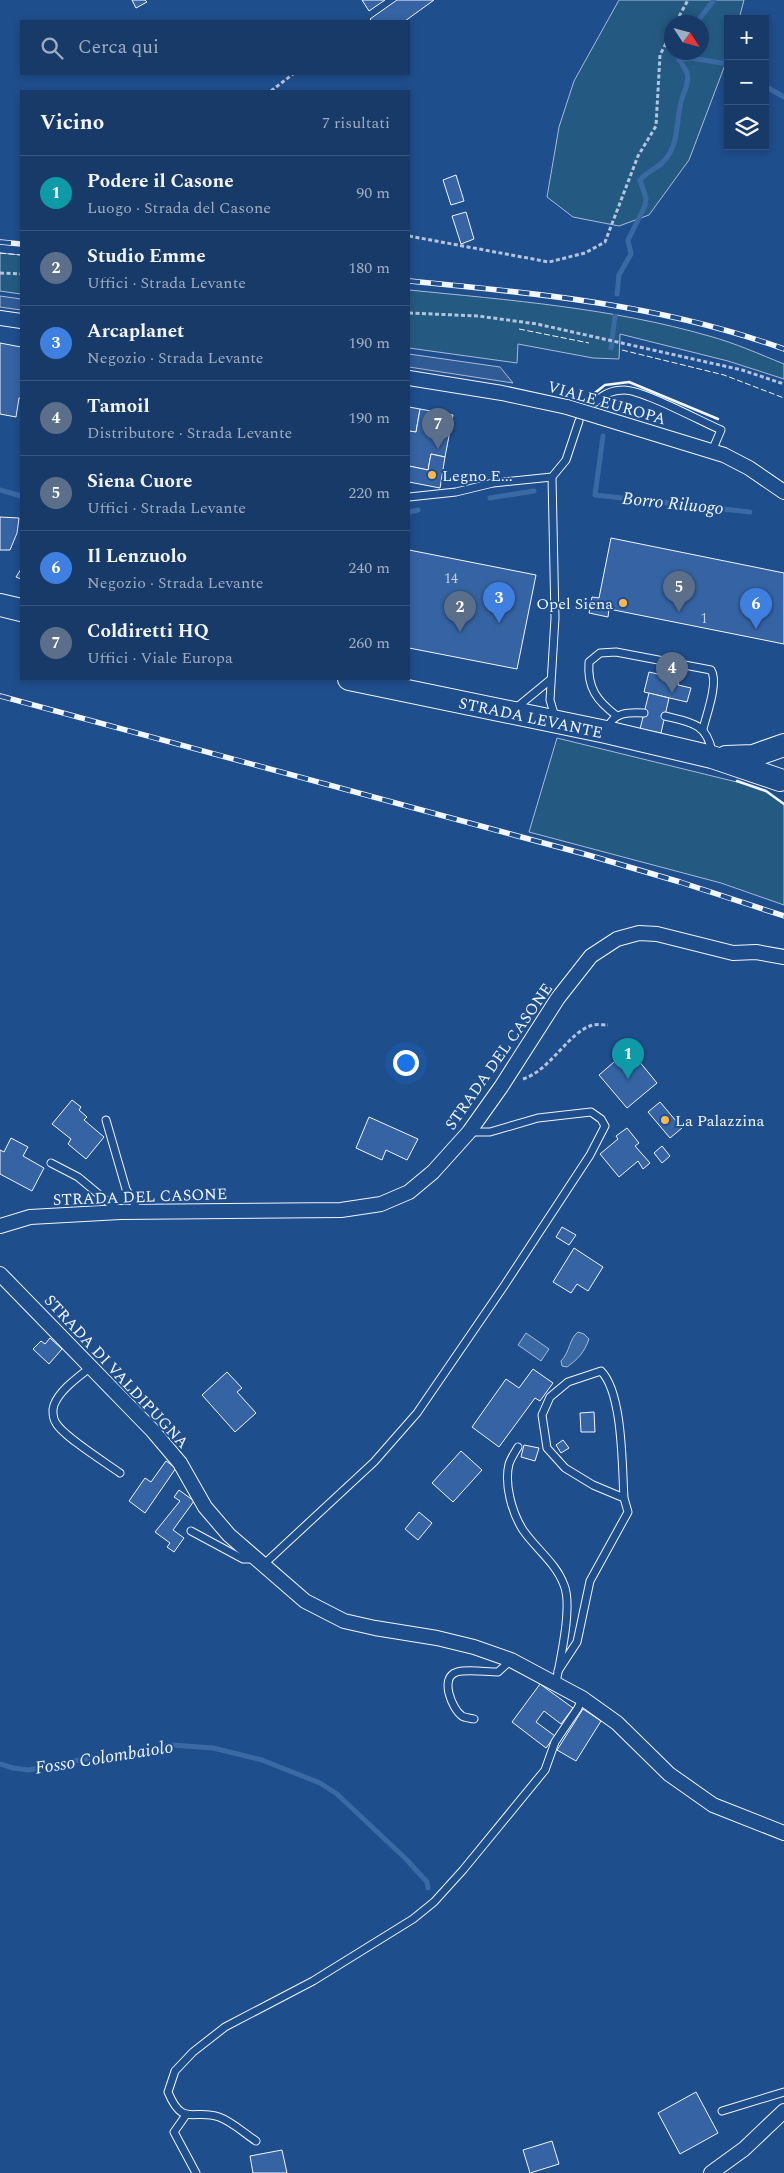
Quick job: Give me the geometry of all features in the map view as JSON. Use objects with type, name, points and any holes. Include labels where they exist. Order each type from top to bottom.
[{"type":"main road","points":[[0,605],[20,610]]},
{"type":"main road","name":"STRADA LEVANTE","points":[[354,680],[557,722],[612,724],[712,757],[782,785]]},
{"type":"main road","name":"STRADA LEVANTE","points":[[712,757],[753,756],[782,746],[778,769],[782,785]]},
{"type":"street","points":[[0,318],[20,321]]},
{"type":"street","name":"VIALE EUROPA","points":[[410,378],[502,393],[567,407],[712,451],[749,468],[784,492]]},
{"type":"street","name":"STRADA DEL CASONE","points":[[0,1226],[30,1217],[120,1212],[341,1210],[381,1204],[409,1192],[433,1172],[469,1132],[501,1087],[558,998],[591,956],[617,939],[639,933],[658,934],[733,953],[756,952],[784,957]]},
{"type":"street","name":"STRADA DI VALDIPUGNA","points":[[0,1274],[92,1366],[180,1463],[205,1507],[229,1535],[305,1601],[344,1621],[437,1638],[474,1647],[557,1677],[617,1723],[669,1774],[713,1805],[784,1833]]},
{"type":"street","points":[[712,2173],[744,2150],[784,2111]]},
{"type":"lane","points":[[596,402],[608,393],[617,390],[626,390],[640,394],[721,430],[712,451]]},
{"type":"lane","points":[[557,722],[551,706],[550,680],[554,627],[552,477],[566,460],[579,421]]},
{"type":"lane","points":[[410,497],[456,492],[494,483],[552,477]]},
{"type":"lane","points":[[644,713],[625,713],[612,724],[589,683],[589,662],[600,653],[616,652],[711,670],[714,676],[713,688],[703,730]]},
{"type":"lane","points":[[510,713],[550,680]]},
{"type":"lane","points":[[665,716],[696,725],[703,730],[709,739],[712,757]]},
{"type":"lane","points":[[191,1531],[243,1560],[260,1562],[389,1448],[417,1413],[509,1278],[590,1155],[605,1126],[591,1112],[538,1118],[490,1132],[469,1132]]},
{"type":"lane","points":[[106,1120],[126,1189],[140,1212]]},
{"type":"lane","points":[[51,1163],[78,1177],[120,1212]]},
{"type":"lane","points":[[92,1366],[60,1396],[54,1405],[53,1415],[56,1424],[67,1434],[120,1473]]},
{"type":"lane","points":[[557,1677],[576,1642],[590,1581],[628,1512],[624,1498],[618,1416],[609,1378],[601,1371],[568,1382],[550,1397],[542,1414],[547,1448],[565,1468],[593,1485],[624,1498]]},
{"type":"lane","points":[[518,1447],[510,1463],[508,1481],[512,1505],[522,1529],[556,1570],[565,1585],[568,1600],[557,1677]]},
{"type":"lane","points":[[474,1719],[463,1717],[455,1708],[447,1685],[450,1678],[457,1672],[498,1672],[511,1660]]},
{"type":"lane","points":[[256,2141],[219,2117],[186,2115],[174,2106],[168,2092],[176,2071],[193,2052],[225,2027],[313,1981],[414,1919],[434,1902],[463,1870],[545,1770],[555,1742],[582,1698]]},
{"type":"lane","points":[[722,2111],[784,2092]]},
{"type":"lane","points":[[186,2115],[174,2132],[196,2173]]},
{"type":"path","points":[[680,15],[688,0]]},
{"type":"path","points":[[410,236],[549,262],[585,254],[605,242],[638,156],[656,126],[660,55],[664,47]]},
{"type":"path","points":[[272,90],[292,75]]},
{"type":"path","points":[[0,273],[20,274]]},
{"type":"path","points":[[410,314],[514,320],[742,370],[784,384]]},
{"type":"path","points":[[501,1087],[532,1076],[581,1030],[593,1025],[608,1024]]},
{"type":"shaded area","points":[[619,0],[744,0],[740,15],[724,15],[724,68],[689,160],[649,215],[619,226],[573,217],[547,197],[559,127],[574,81]]},
{"type":"shaded area","points":[[0,253],[20,255],[20,294],[0,291]]},
{"type":"shaded area","points":[[410,290],[560,306],[672,326],[728,342],[784,364],[784,379],[728,361],[620,334],[619,359],[593,358],[518,344],[517,363],[410,348]]},
{"type":"shaded area","points":[[0,296],[20,299],[20,310],[0,307]]},
{"type":"shaded area","points":[[410,354],[500,367],[513,383],[410,367]]},
{"type":"shaded area","points":[[557,738],[749,785],[766,791],[784,804],[784,905],[721,883],[529,832]]},
{"type":"shaded area","points":[[578,1332],[584,1334],[589,1339],[587,1344],[583,1352],[574,1361],[567,1367],[562,1366],[561,1361]]},
{"type":"shaded area","points":[[526,1333],[549,1349],[541,1361],[518,1345]]},
{"type":"building","points":[[132,0],[145,0],[147,2],[136,8]]},
{"type":"building","points":[[362,0],[385,0],[369,11]]},
{"type":"building","points":[[397,0],[434,0],[406,20],[370,19]]},
{"type":"building","points":[[456,175],[464,201],[451,205],[443,180]]},
{"type":"building","points":[[466,212],[474,239],[461,244],[452,216]]},
{"type":"building","points":[[0,343],[20,347],[20,398],[16,417],[0,414]]},
{"type":"building","points":[[410,407],[420,409],[416,432],[410,431]]},
{"type":"building","points":[[420,409],[453,415],[445,457],[431,454],[428,470],[410,466],[410,431],[416,432]]},
{"type":"building","points":[[431,454],[445,457],[440,488],[410,482],[410,466],[428,470]]},
{"type":"building","points":[[0,517],[19,518],[17,533],[10,550],[0,550]]},
{"type":"building","points":[[611,538],[784,573],[784,644],[609,609],[608,617],[589,613],[592,597],[599,598]]},
{"type":"building","points":[[410,550],[536,575],[517,669],[410,648]]},
{"type":"building","points":[[20,571],[20,579],[16,577]]},
{"type":"building","points":[[649,672],[679,679],[678,685],[691,688],[687,702],[644,692]]},
{"type":"building","points":[[649,693],[669,698],[661,733],[640,729]]},
{"type":"building","points":[[629,1049],[657,1083],[627,1108],[599,1075]]},
{"type":"building","points":[[72,1100],[81,1107],[79,1110],[87,1117],[84,1120],[104,1137],[86,1159],[68,1144],[71,1139],[52,1124]]},
{"type":"building","name":"La Palazzina","points":[[660,1102],[682,1128],[670,1138],[648,1112]]},
{"type":"building","points":[[369,1117],[418,1139],[407,1160],[386,1150],[382,1160],[356,1148]]},
{"type":"building","points":[[627,1128],[639,1143],[635,1146],[650,1163],[643,1169],[638,1161],[619,1177],[600,1154],[618,1139],[616,1136]]},
{"type":"building","points":[[11,1138],[28,1147],[23,1156],[44,1168],[32,1191],[0,1174],[0,1150],[4,1152]]},
{"type":"building","points":[[662,1146],[670,1156],[662,1163],[654,1153]]},
{"type":"building","points":[[562,1227],[576,1235],[569,1245],[556,1237]]},
{"type":"building","points":[[574,1248],[603,1267],[588,1291],[577,1284],[571,1293],[553,1282]]},
{"type":"building","points":[[50,1338],[62,1349],[49,1364],[33,1349],[41,1341],[45,1344]]},
{"type":"building","points":[[533,1369],[553,1383],[540,1401],[535,1398],[499,1447],[472,1427],[506,1379],[519,1388]]},
{"type":"building","points":[[227,1372],[242,1388],[237,1392],[256,1413],[235,1432],[202,1395]]},
{"type":"building","points":[[594,1412],[595,1432],[581,1432],[580,1413]]},
{"type":"building","points":[[563,1440],[569,1448],[561,1453],[556,1445]]},
{"type":"building","points":[[524,1445],[539,1448],[535,1461],[521,1457]]},
{"type":"building","points":[[461,1451],[482,1470],[453,1502],[432,1483]]},
{"type":"building","points":[[166,1461],[176,1468],[145,1513],[129,1501],[145,1478],[151,1482]]},
{"type":"building","points":[[179,1490],[194,1501],[173,1530],[184,1538],[174,1552],[167,1547],[170,1543],[155,1532],[180,1501],[174,1497]]},
{"type":"building","points":[[419,1512],[432,1523],[418,1540],[405,1529]]},
{"type":"building","points":[[540,1684],[573,1708],[561,1724],[544,1711],[536,1722],[555,1736],[546,1748],[512,1722]]},
{"type":"building","points":[[583,1709],[601,1721],[576,1761],[557,1750]]},
{"type":"building","points":[[696,2092],[718,2133],[680,2154],[658,2113]]},
{"type":"building","points":[[552,2141],[559,2164],[530,2173],[523,2150]]},
{"type":"building","points":[[282,2150],[287,2173],[253,2173],[250,2156]]},
{"type":"waterway","points":[[702,15],[714,0]]},
{"type":"waterway","points":[[617,294],[619,275],[631,254],[628,240],[645,206],[646,198],[640,180],[664,161],[675,141],[681,102],[688,80],[687,73],[680,60]]},
{"type":"waterway","points":[[703,60],[724,63]]},
{"type":"waterway","points":[[769,88],[784,97]]},
{"type":"waterway","points":[[611,348],[615,316]]},
{"type":"waterway","name":"Borro Riluogo","points":[[603,436],[595,495],[750,512]]},
{"type":"waterway","name":"Borro Riluogo","points":[[0,490],[20,496]]},
{"type":"waterway","name":"Borro Riluogo","points":[[490,498],[534,491]]},
{"type":"waterway","name":"Borro Riluogo","points":[[410,512],[418,510]]},
{"type":"waterway","name":"Fosso Colombaiolo","points":[[0,1764],[29,1770],[90,1758],[133,1754],[172,1745],[213,1748],[262,1760],[320,1783],[337,1794],[406,1859],[427,1882],[428,1888]]},
{"type":"railway","points":[[0,242],[20,244]]},
{"type":"railway","points":[[410,281],[552,296],[646,311],[738,334],[784,349]]},
{"type":"railway","points":[[0,696],[588,855],[680,882],[784,916]]},
{"type":"fence","points":[[0,253],[20,255]]},
{"type":"fence","points":[[519,329],[589,343]]},
{"type":"fence","points":[[622,350],[724,375],[784,398]]},
{"type":"wall","points":[[587,399],[605,385],[629,382],[718,419]]},
{"type":"wall","points":[[737,781],[766,791],[784,804]]},
{"type":"place","name":"Coldiretti HQ","points":[[438,449]]},
{"type":"place","name":"Legno E...","points":[[432,475]]},
{"type":"place","name":"Opel Siena","points":[[623,603]]},
{"type":"place","name":"Siena Cuore","points":[[679,612]]},
{"type":"place","name":"Arcaplanet","points":[[499,623]]},
{"type":"place","name":"Il Lenzuolo","points":[[756,629]]},
{"type":"place","name":"Studio Emme","points":[[460,632]]},
{"type":"place","name":"Tamoil","points":[[672,693]]},
{"type":"place","name":"Podere il Casone","points":[[628,1079]]},
{"type":"place","name":"La Palazzina","points":[[665,1120]]}]
